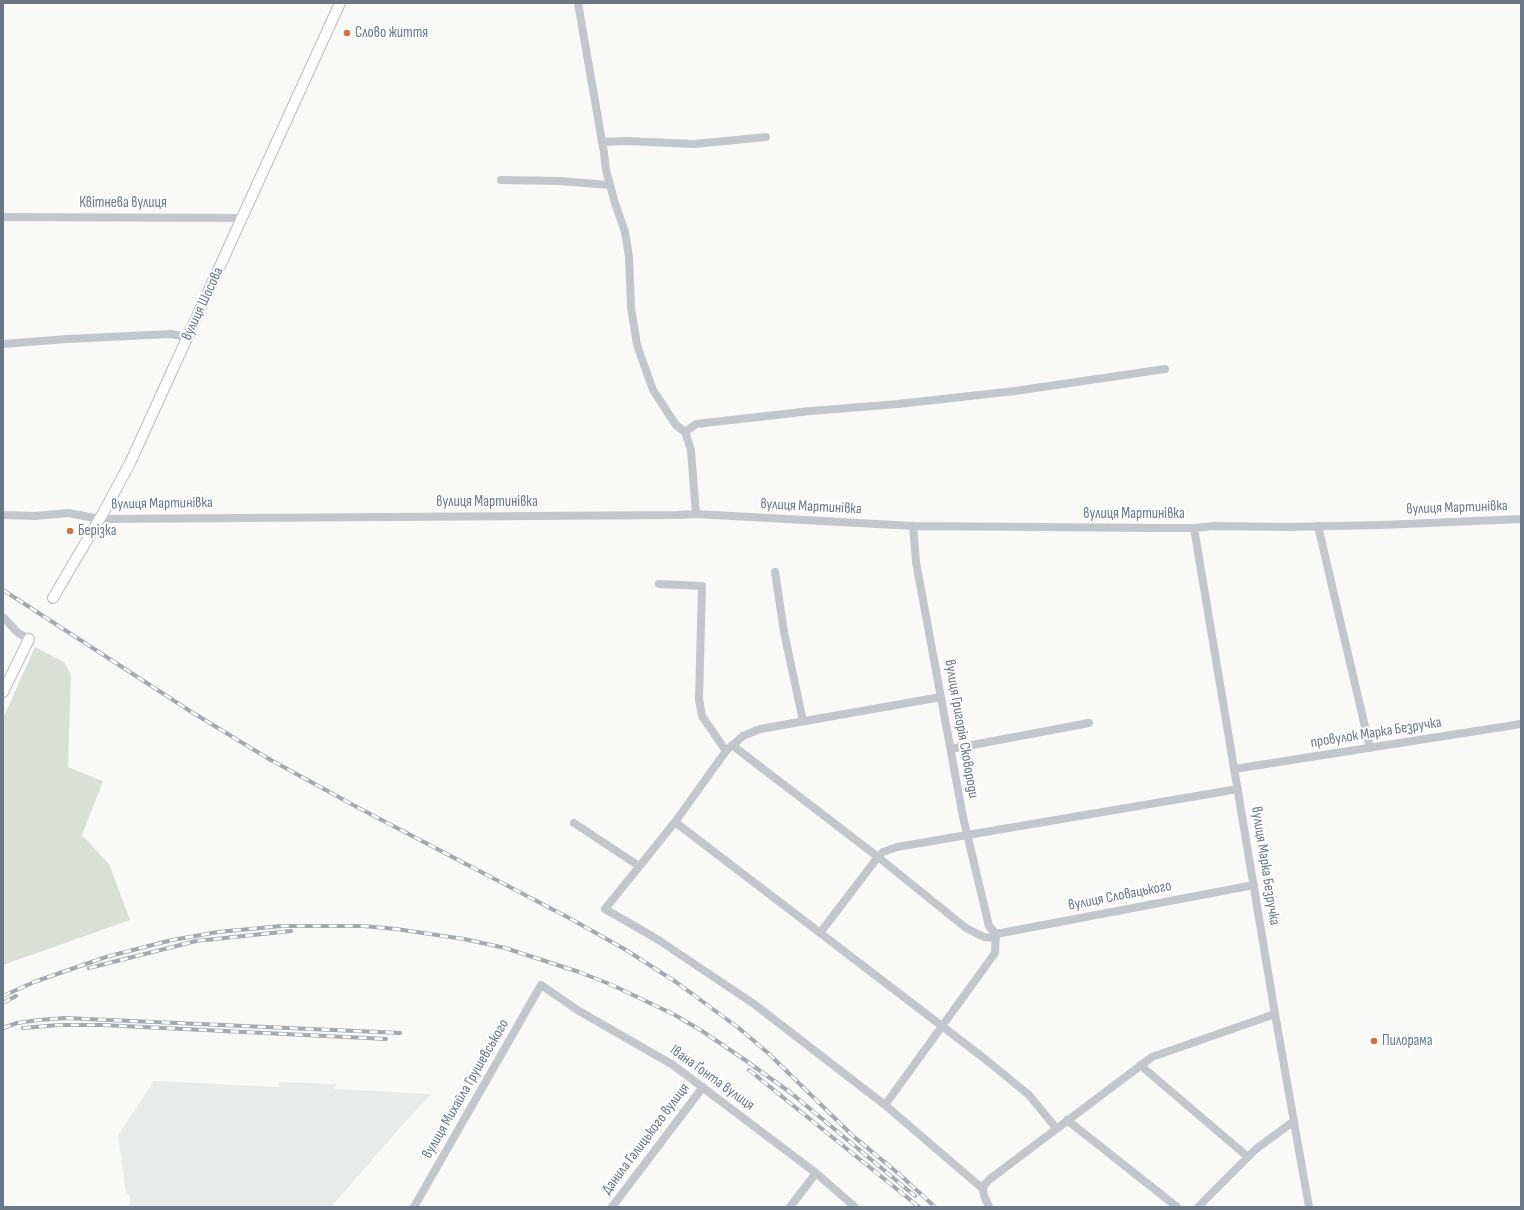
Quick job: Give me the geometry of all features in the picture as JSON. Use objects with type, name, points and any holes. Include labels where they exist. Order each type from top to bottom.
[{"type":"main road","name":"вулиця Шосова","points":[[53,598],[100,519],[130,463],[340,3]]},
{"type":"main road","points":[[3,692],[30,639]]},
{"type":"street","points":[[578,3],[610,185],[625,232],[629,257],[631,307],[637,345],[653,390],[676,425],[685,432],[691,450],[696,514]]},
{"type":"street","points":[[602,142],[626,141],[694,144],[726,140],[741,140],[758,136],[766,137]]},
{"type":"street","points":[[501,180],[559,181],[610,185]]},
{"type":"street","name":"Квітнева вулиця","points":[[3,217],[243,218]]},
{"type":"street","points":[[3,344],[171,334],[188,337]]},
{"type":"street","points":[[685,432],[696,424],[1007,392],[1165,369]]},
{"type":"street","name":"вулиця Мартинівка","points":[[3,515],[35,516],[68,513],[100,519],[676,516],[696,514],[913,526],[1194,528],[1215,526],[1382,525],[1521,519]]},
{"type":"street","name":"вулиця Григорія Сковороди","points":[[913,526],[916,562],[967,836],[989,926],[996,936]]},
{"type":"street","points":[[1318,526],[1370,748]]},
{"type":"street","name":"вулиця Марка Безручка","points":[[1194,528],[1275,1014],[1309,1207]]},
{"type":"street","points":[[775,572],[784,632],[803,722]]},
{"type":"street","points":[[659,584],[702,586],[699,699],[702,716],[729,748],[878,857],[966,928],[984,937],[996,936],[994,953],[885,1105]]},
{"type":"street","points":[[3,617],[18,632],[30,639]]},
{"type":"street","points":[[941,697],[760,729],[743,736],[729,748],[675,822],[605,909],[658,939],[754,1004],[885,1105],[983,1189]]},
{"type":"street","points":[[951,749],[1089,723]]},
{"type":"street","name":"провулок Марка Безручка","points":[[1234,769],[1521,724]]},
{"type":"street","points":[[820,932],[878,857],[883,852],[897,847],[1238,789]]},
{"type":"street","points":[[675,822],[943,1026],[1029,1095],[1056,1128]]},
{"type":"street","points":[[574,823],[640,866]]},
{"type":"street","name":"вулиця Словацького","points":[[996,936],[1254,885]]},
{"type":"street","name":"Івана Ґонта вулиця","points":[[541,985],[579,1011],[674,1065],[816,1173],[855,1207]]},
{"type":"street","name":"вулиця Михайла Грушевського","points":[[414,1207],[541,985]]},
{"type":"street","points":[[990,1207],[984,1196],[983,1189],[985,1184],[990,1179],[1140,1065],[1152,1057],[1275,1014]]},
{"type":"street","points":[[1140,1065],[1248,1157]]},
{"type":"street","name":"Данила Галицького вулиця","points":[[612,1207],[703,1087]]},
{"type":"street","points":[[1067,1120],[1177,1207]]},
{"type":"street","points":[[1198,1207],[1256,1149],[1294,1121]]},
{"type":"street","points":[[790,1207],[816,1173]]},
{"type":"shaded area","points":[[35,647],[64,662],[71,675],[68,767],[103,781],[82,835],[109,864],[130,920],[3,965],[4,716]]},
{"type":"shaded area","points":[[154,1081],[279,1087],[279,1082],[337,1084],[334,1089],[432,1094],[406,1121],[331,1207],[130,1207],[130,1195],[126,1194],[118,1135]]},
{"type":"railway","points":[[3,590],[190,711],[269,759],[355,806],[571,919],[626,950],[676,982],[740,1029],[768,1053],[853,1136],[899,1174],[935,1207]]},
{"type":"railway","points":[[3,996],[34,982],[106,957],[172,940],[218,932],[282,926],[363,926],[396,929],[464,939],[505,948],[579,972],[612,985],[675,1015],[702,1031],[791,1093],[915,1196]]},
{"type":"railway","points":[[89,968],[196,941],[291,931]]},
{"type":"railway","points":[[3,1003],[16,996]]},
{"type":"railway","points":[[3,1028],[17,1023],[65,1018],[400,1033]]},
{"type":"railway","points":[[23,1028],[59,1025],[102,1025],[386,1039]]},
{"type":"railway","points":[[749,1070],[919,1207]]},
{"type":"place","name":"Слово життя","points":[[347,33]]},
{"type":"place","name":"Берізка","points":[[70,531]]},
{"type":"place","name":"Пилорама","points":[[1374,1041]]}]
